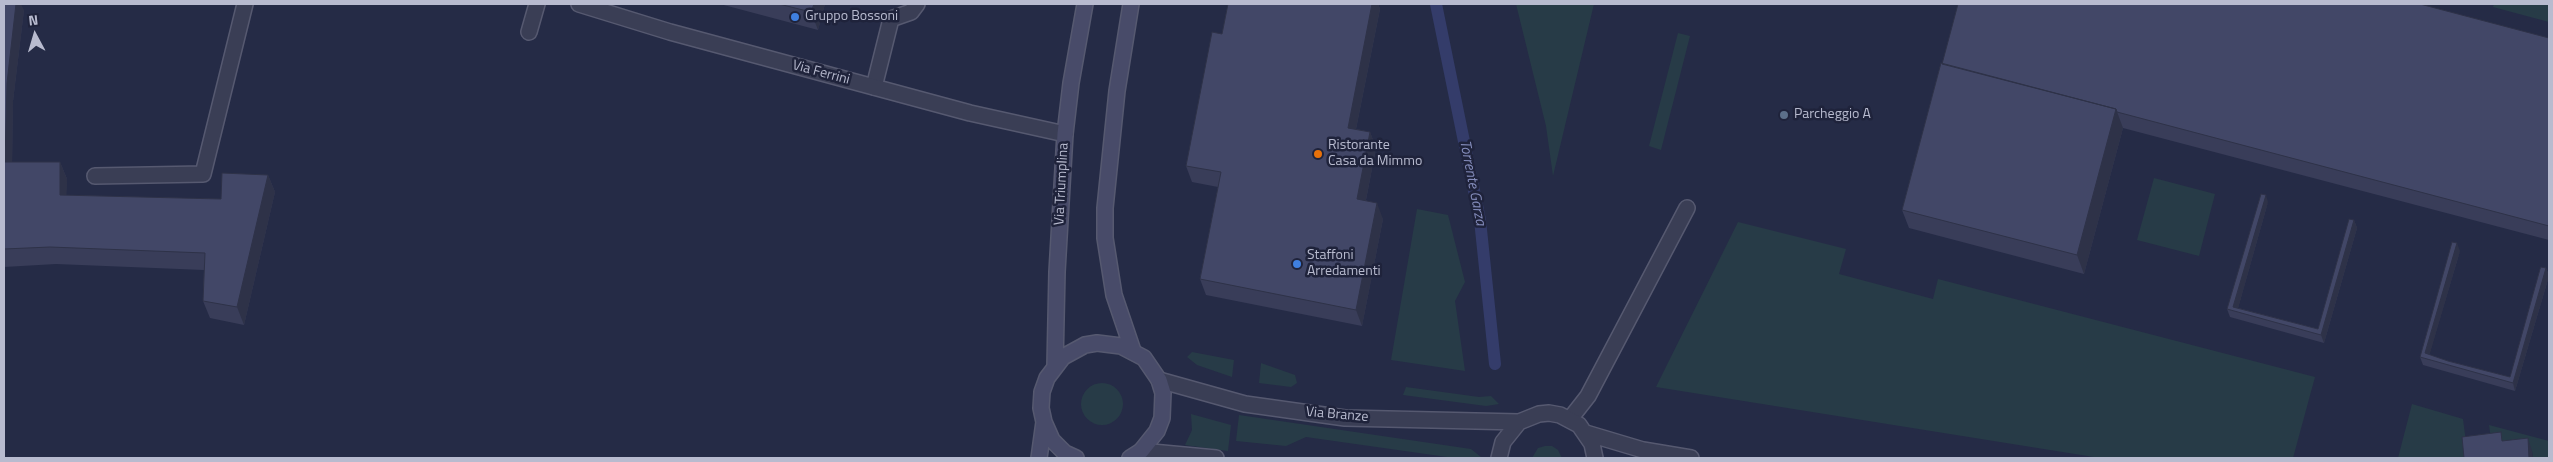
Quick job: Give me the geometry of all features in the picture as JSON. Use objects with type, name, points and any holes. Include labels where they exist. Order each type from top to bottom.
[{"type":"main road","name":"Via Triumplina","points":[[1055,366],[1057,272],[1065,134],[1084,4]]},
{"type":"main road","name":"Via Triumplina","points":[[1131,4],[1117,91],[1105,208],[1105,238],[1114,296],[1133,350]]},
{"type":"main road","name":"Via Triumplina","points":[[1076,458],[1065,453],[1052,440],[1044,422],[1041,408],[1042,392],[1047,378],[1055,366],[1074,350],[1085,345],[1109,343],[1133,350],[1148,363],[1159,380],[1163,393],[1162,418],[1158,431],[1136,454]]},
{"type":"main road","name":"Via Triumplina","points":[[1039,458],[1044,422]]},
{"type":"street","points":[[95,176],[203,174],[245,4]]},
{"type":"street","points":[[528,32],[537,4]]},
{"type":"street","name":"Via Ferrini","points":[[579,4],[670,32],[970,113],[1065,134]]},
{"type":"street","points":[[874,87],[891,19],[912,12],[917,4]]},
{"type":"street","points":[[1595,458],[1592,444],[1586,433],[1570,419],[1588,396],[1687,208]]},
{"type":"street","name":"Via Branze","points":[[1159,380],[1246,404],[1346,418],[1519,422],[1539,414],[1560,415],[1570,419]]},
{"type":"street","points":[[1500,458],[1503,442],[1519,422]]},
{"type":"street","points":[[1586,433],[1643,450],[1691,458]]},
{"type":"street","points":[[1136,454],[1216,458]]},
{"type":"shaded area","points":[[1516,4],[1594,4],[1553,176],[1546,126]]},
{"type":"shaded area","points":[[2494,4],[2549,4],[2549,22],[2493,7]]},
{"type":"shaded area","points":[[1678,33],[1690,36],[1661,150],[1649,146]]},
{"type":"shaded area","points":[[2154,178],[2215,194],[2199,256],[2137,240]]},
{"type":"shaded area","points":[[1417,209],[1448,215],[1465,282],[1455,301],[1465,371],[1391,360]]},
{"type":"shaded area","points":[[1738,222],[1846,249],[1839,274],[1933,299],[1938,279],[2315,377],[2293,458],[2100,458],[1656,387]]},
{"type":"shaded area","points":[[1192,352],[1234,360],[1232,377],[1197,365],[1187,357]]},
{"type":"shaded area","points":[[1261,363],[1295,375],[1297,383],[1291,387],[1259,383]]},
{"type":"shaded area","points":[[1106,383],[1114,386],[1120,392],[1123,404],[1120,416],[1114,422],[1098,425],[1090,422],[1084,416],[1081,400],[1084,392],[1090,386]]},
{"type":"shaded area","points":[[1406,387],[1479,397],[1491,396],[1499,404],[1486,406],[1403,395]]},
{"type":"shaded area","points":[[2412,404],[2463,419],[2468,458],[2398,458]]},
{"type":"shaded area","points":[[1191,414],[1231,425],[1228,451],[1185,445],[1192,430]]},
{"type":"shaded area","points":[[1239,415],[1471,449],[1481,457],[1454,458],[1306,437],[1286,446],[1236,441]]},
{"type":"shaded area","points":[[2489,425],[2549,441],[2549,458],[2533,458],[2532,451],[2492,447]]},
{"type":"shaded area","points":[[1552,446],[1558,450],[1562,458],[1532,458],[1538,448]]},
{"type":"building","points":[[4,4],[16,4],[7,83],[5,162],[60,162],[60,195],[221,199],[222,173],[268,175],[237,307],[203,301],[205,253],[50,247],[4,249]]},
{"type":"building","points":[[779,4],[814,4],[811,12]]},
{"type":"building","points":[[1228,4],[1372,4],[1348,128],[1370,132],[1357,199],[1377,203],[1356,310],[1200,279],[1221,172],[1186,166],[1212,32],[1222,34]]},
{"type":"building","points":[[1958,4],[2420,4],[2549,38],[2549,226],[1942,64]]},
{"type":"building","points":[[1941,63],[2116,109],[2077,255],[1902,210]]},
{"type":"building","points":[[2261,194],[2266,195],[2233,307],[2318,329],[2349,219],[2354,220],[2321,335],[2227,309]]},
{"type":"building","points":[[2452,242],[2457,243],[2425,353],[2448,361],[2510,377],[2540,269],[2541,267],[2546,268],[2513,383],[2420,357]]},
{"type":"building","points":[[2501,432],[2502,441],[2528,438],[2529,458],[2464,458],[2462,437]]},
{"type":"waterway","name":"Torrente Garza","points":[[1436,4],[1480,220],[1495,364]]},
{"type":"place","name":"Gruppo Bossoni","points":[[795,17]]},
{"type":"place","name":"Parcheggio A","points":[[1784,115]]},
{"type":"place","name":"Ristorante Casa da Mimmo","points":[[1318,154]]},
{"type":"place","name":"Staffoni Arredamenti","points":[[1297,264]]}]
